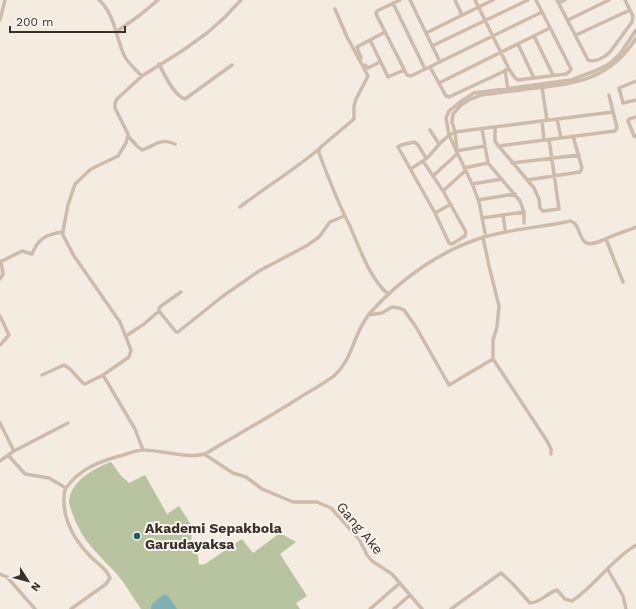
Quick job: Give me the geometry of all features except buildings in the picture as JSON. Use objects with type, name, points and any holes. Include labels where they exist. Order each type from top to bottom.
[{"type":"street","points":[[0,20],[5,0]]},
{"type":"street","points":[[99,0],[106,6],[126,58],[142,76]]},
{"type":"street","points":[[116,32],[140,16],[158,0]]},
{"type":"street","points":[[175,144],[168,141],[161,141],[142,150],[128,136],[116,112],[115,103],[117,99],[142,76],[158,65],[182,52],[207,33],[241,0]]},
{"type":"street","points":[[400,0],[376,13],[404,70],[407,75],[411,76],[542,12]]},
{"type":"street","points":[[410,0],[440,62]]},
{"type":"street","points":[[455,0],[462,15]]},
{"type":"street","points":[[475,0],[509,69],[518,80],[566,74],[571,69],[536,0]]},
{"type":"street","points":[[426,33],[493,0]]},
{"type":"street","points":[[432,46],[528,0]]},
{"type":"street","points":[[565,0],[558,2],[588,60],[592,62],[607,55],[618,43],[632,22],[633,16],[625,0]]},
{"type":"street","points":[[568,20],[609,0]]},
{"type":"street","points":[[393,3],[425,69]]},
{"type":"street","points":[[240,207],[275,181],[296,168],[354,119],[354,106],[356,98],[367,78],[368,73],[347,37],[335,9]]},
{"type":"street","points":[[576,35],[630,10]]},
{"type":"street","points":[[439,83],[550,28]]},
{"type":"street","points":[[457,152],[452,118],[453,114],[461,106],[476,96],[571,80],[595,71],[609,64],[620,54],[636,30]]},
{"type":"street","points":[[380,62],[367,68],[357,48],[358,46],[385,32]]},
{"type":"street","points":[[534,36],[553,75]]},
{"type":"street","points":[[485,233],[478,200],[449,135],[446,116],[449,111],[474,93],[542,87],[579,81],[603,71],[619,60],[636,38]]},
{"type":"street","points":[[370,40],[388,77],[404,70]]},
{"type":"street","points":[[518,44],[534,78]]},
{"type":"street","points":[[158,65],[172,87],[180,97],[185,99],[232,65]]},
{"type":"street","points":[[430,67],[446,96],[449,97],[509,69]]},
{"type":"street","points":[[505,70],[508,90]]},
{"type":"street","points":[[636,81],[619,88],[623,103],[636,100]]},
{"type":"street","points":[[542,87],[547,120]]},
{"type":"street","points":[[498,146],[616,131],[617,128],[609,95]]},
{"type":"street","points":[[411,169],[424,160],[438,144],[455,132],[613,112]]},
{"type":"street","points":[[636,117],[629,119],[628,121],[634,136],[636,137]]},
{"type":"street","points":[[557,120],[561,138]]},
{"type":"street","points":[[542,121],[544,140]]},
{"type":"street","points":[[495,128],[495,141],[538,194],[541,210],[559,209],[549,139]]},
{"type":"street","points":[[482,129],[488,163],[516,194],[522,204],[524,223]]},
{"type":"street","points":[[430,130],[438,144]]},
{"type":"street","points":[[42,375],[64,365],[85,384],[103,375],[129,357],[131,350],[116,315],[74,256],[63,235],[67,209],[72,189],[75,184],[91,169],[118,156],[128,136]]},
{"type":"street","points":[[526,180],[580,172],[582,168],[573,136]]},
{"type":"street","points":[[414,142],[416,143],[424,160],[466,232],[465,236],[454,243],[449,243],[435,213],[411,169],[399,151],[399,146],[414,142]]},
{"type":"street","points":[[433,176],[457,152],[485,146]]},
{"type":"street","points":[[319,149],[319,153],[344,216],[349,224],[363,258],[388,294]]},
{"type":"street","points":[[512,163],[578,154]]},
{"type":"street","points":[[443,191],[464,169],[488,163]]},
{"type":"street","points":[[472,184],[502,179]]},
{"type":"street","points":[[478,200],[516,194]]},
{"type":"street","points":[[435,213],[451,204]]},
{"type":"street","points":[[482,218],[524,212]]},
{"type":"street","points":[[503,214],[505,229]]},
{"type":"street","points":[[159,312],[176,332],[178,332],[222,296],[271,263],[308,245],[319,237],[330,222],[344,216]]},
{"type":"street","points":[[71,609],[106,584],[110,578],[106,571],[88,554],[70,529],[64,514],[64,493],[66,488],[81,472],[103,460],[143,450],[183,454],[204,454],[275,413],[323,384],[335,374],[347,361],[362,325],[368,315],[404,280],[437,258],[484,237],[571,221],[576,224],[586,243],[598,242],[636,227]]},
{"type":"street","points":[[0,279],[3,274],[0,261],[22,251],[32,254],[40,240],[45,236],[63,232]]},
{"type":"street","points":[[484,237],[489,266],[499,306],[497,327],[493,340],[493,359],[547,441],[551,449],[551,454]]},
{"type":"street","points":[[606,239],[623,282]]},
{"type":"street","points":[[126,336],[144,324],[159,312],[159,308],[161,306],[181,292]]},
{"type":"street","points":[[368,315],[382,313],[392,307],[404,310],[416,327],[449,385],[493,359]]},
{"type":"street","points":[[0,316],[9,335],[0,345]]},
{"type":"street","points":[[103,375],[135,429],[143,450]]},
{"type":"street","points":[[0,423],[14,451]]},
{"type":"street","points":[[0,461],[14,451],[68,423]]},
{"type":"street","name":"Gang Ake","points":[[204,454],[232,473],[246,477],[262,489],[293,502],[317,502],[331,508],[359,539],[367,555],[372,561],[392,574],[422,609]]},
{"type":"street","points":[[8,455],[25,474],[49,478],[66,488]]},
{"type":"street","points":[[451,609],[501,573],[512,582],[526,601],[532,604],[556,590],[565,598],[572,601],[608,570],[621,556],[636,545]]},
{"type":"street","points":[[608,570],[623,596],[626,609]]},
{"type":"street","points":[[0,574],[7,577],[35,609]]},
{"type":"street","points":[[370,609],[400,583]]},
{"type":"street","points":[[394,609],[410,595]]},
{"type":"green space","name":"Akademi Sepakbola Garudayaksa","points":[[111,462],[122,477],[129,483],[145,475],[167,514],[179,506],[190,523],[192,529],[191,543],[198,556],[199,565],[205,564],[242,539],[253,553],[280,533],[296,542],[280,554],[307,596],[296,603],[300,609],[141,609],[118,575],[87,541],[77,525],[69,503],[70,495],[78,482],[90,472]]},
{"type":"water","points":[[164,594],[168,596],[177,609],[151,609],[152,604]]},
{"type":"place","name":"Akademi Sepakbola Garudayaksa","points":[[137,536]]}]
